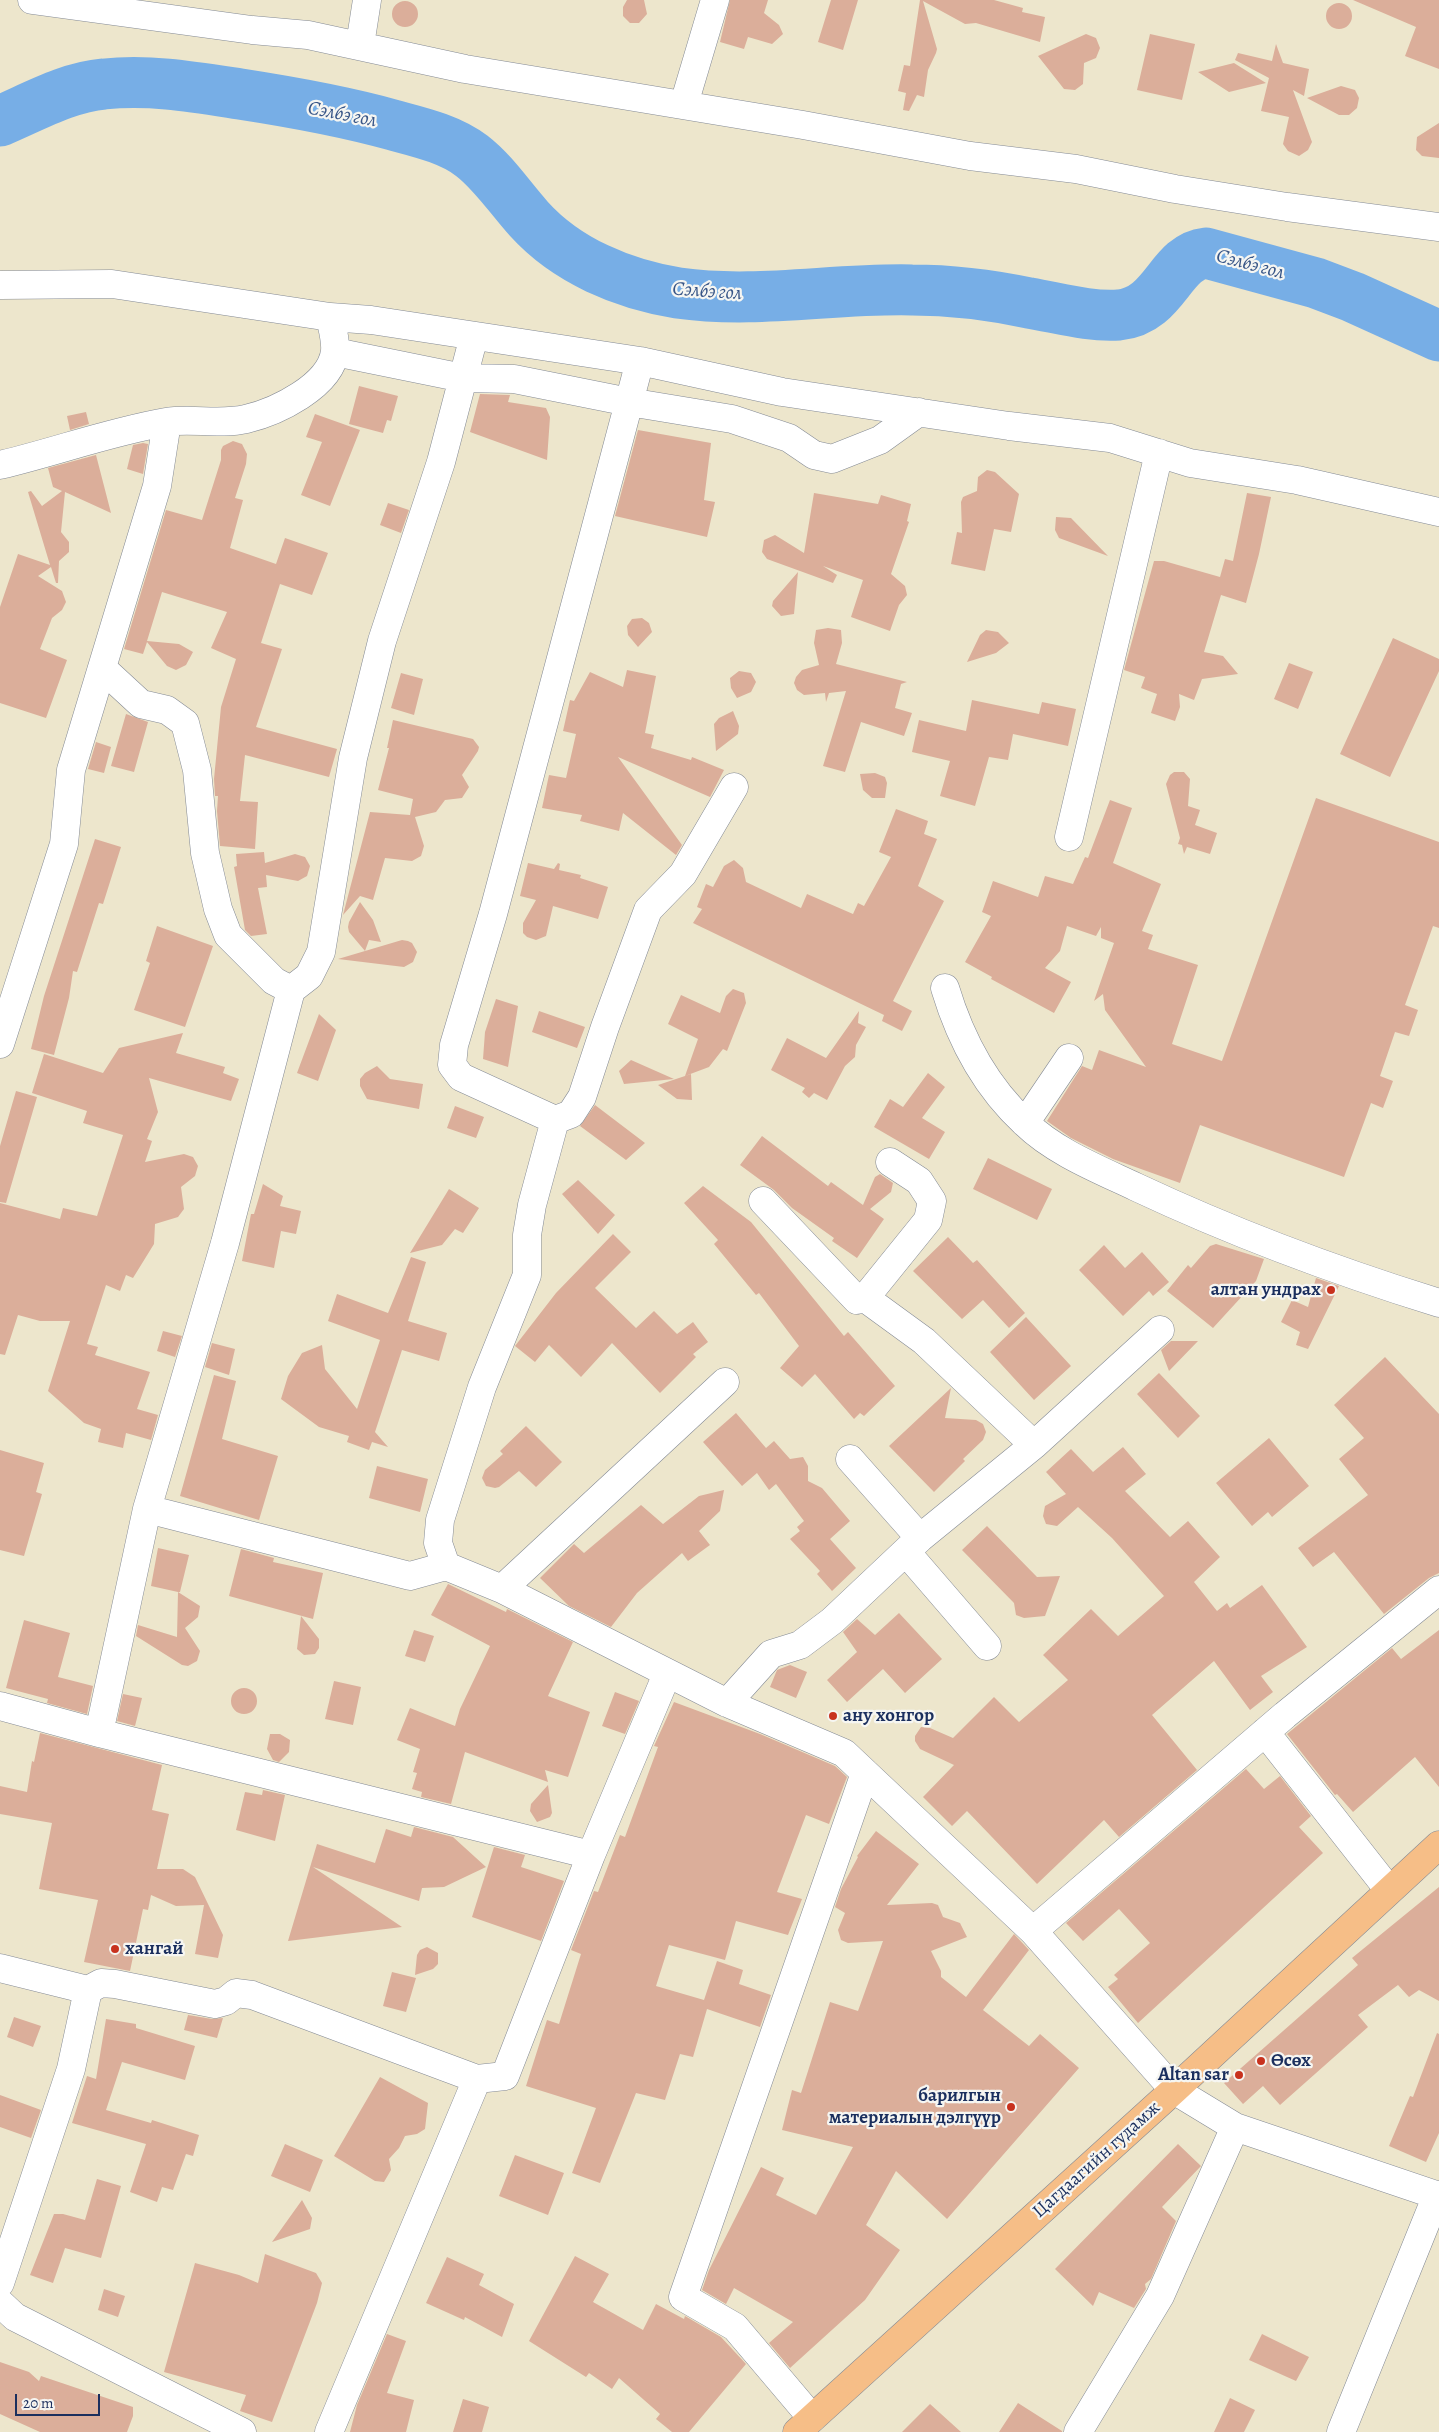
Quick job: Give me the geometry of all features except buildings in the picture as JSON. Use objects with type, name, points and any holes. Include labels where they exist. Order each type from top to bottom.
[{"type":"main road","name":"Цагдаагийн гудамж","points":[[805,2425],[1174,2090],[1439,1845]]},
{"type":"street","points":[[32,0],[252,30],[308,35],[465,69],[684,104],[970,156],[1076,169],[1175,189],[1287,207],[1439,227]]},
{"type":"street","points":[[360,45],[368,0]]},
{"type":"street","points":[[684,104],[715,0]]},
{"type":"street","points":[[0,285],[112,284],[330,317],[371,320],[640,361],[782,392],[1009,426],[1110,438],[1190,463],[1297,480],[1439,512]]},
{"type":"street","points":[[0,465],[167,422],[245,419],[290,403],[324,375],[335,352],[330,317]]},
{"type":"street","points":[[99,1733],[147,1509],[226,1243],[291,990],[310,976],[321,952],[353,758],[382,641],[441,462],[474,336]]},
{"type":"street","points":[[335,352],[463,378],[514,379],[629,402],[732,418],[789,438],[814,455],[832,459],[880,440],[919,412]]},
{"type":"street","points":[[640,361],[493,914],[454,1045],[452,1064],[461,1077],[555,1120],[571,1114],[582,1097],[605,1027],[648,910],[683,874],[734,787]]},
{"type":"street","points":[[0,1044],[64,844],[71,770],[157,486],[167,422]]},
{"type":"street","points":[[1069,837],[1159,453]]},
{"type":"street","points":[[102,668],[141,704],[167,710],[185,723],[198,770],[205,853],[218,909],[228,935],[274,981],[291,990]]},
{"type":"street","points":[[946,988],[951,1008],[980,1070],[1024,1123],[1061,1149],[1192,1213],[1367,1281],[1439,1303]]},
{"type":"street","points":[[1024,1123],[1069,1058]]},
{"type":"street","points":[[446,1566],[438,1543],[440,1520],[482,1387],[527,1275],[527,1235],[532,1205],[555,1120]]},
{"type":"street","points":[[763,1201],[857,1300],[865,1298],[928,1220],[932,1201],[919,1181],[890,1162]]},
{"type":"street","points":[[865,1298],[924,1342],[1034,1446]]},
{"type":"street","points":[[727,1703],[770,1654],[800,1645],[832,1621],[913,1545],[1034,1446],[1160,1330]]},
{"type":"street","points":[[502,1589],[725,1382]]},
{"type":"street","points":[[850,1459],[987,1646]]},
{"type":"street","points":[[147,1509],[410,1576],[446,1566],[502,1589],[727,1703],[844,1753],[1033,1931],[1174,2090],[1235,2127],[1438,2196],[1341,2432]]},
{"type":"street","points":[[1033,1931],[1265,1732],[1439,1590]]},
{"type":"street","points":[[0,1968],[88,1990],[101,1983],[115,1984],[215,2004],[226,2001],[236,1993],[252,1995],[478,2079],[505,2076],[591,1855],[667,1674]]},
{"type":"street","points":[[0,1706],[99,1733],[591,1855]]},
{"type":"street","points":[[1265,1732],[1389,1890]]},
{"type":"street","points":[[805,2425],[735,2328],[683,2297],[865,1772]]},
{"type":"street","points":[[0,2283],[71,2069],[88,1990]]},
{"type":"street","points":[[329,2432],[478,2079]]},
{"type":"street","points":[[1078,2432],[1160,2296],[1235,2127]]},
{"type":"street","points":[[0,2303],[15,2317],[242,2432]]},
{"type":"waterway","name":"Сэлбэ гол","points":[[0,121],[51,98],[77,89],[104,84],[138,82],[189,86],[259,97],[317,107],[374,120],[434,137],[454,145],[472,156],[488,170],[544,234],[578,258],[617,277],[637,284],[678,293],[736,297],[883,290],[941,291],[1000,298],[1085,313],[1119,315],[1135,311],[1147,304],[1183,264],[1194,257],[1206,253],[1316,283],[1353,297],[1439,336]]},
{"type":"place","name":"алтан ундрах","points":[[1331,1290]]},
{"type":"place","name":"ану хонгор","points":[[833,1716]]},
{"type":"place","name":"хангай","points":[[115,1949]]},
{"type":"place","name":"Өсөх","points":[[1261,2061]]},
{"type":"place","name":"Altan sar","points":[[1239,2075]]},
{"type":"place","name":"барилгын материалын дэлгүүр","points":[[1011,2107]]}]
